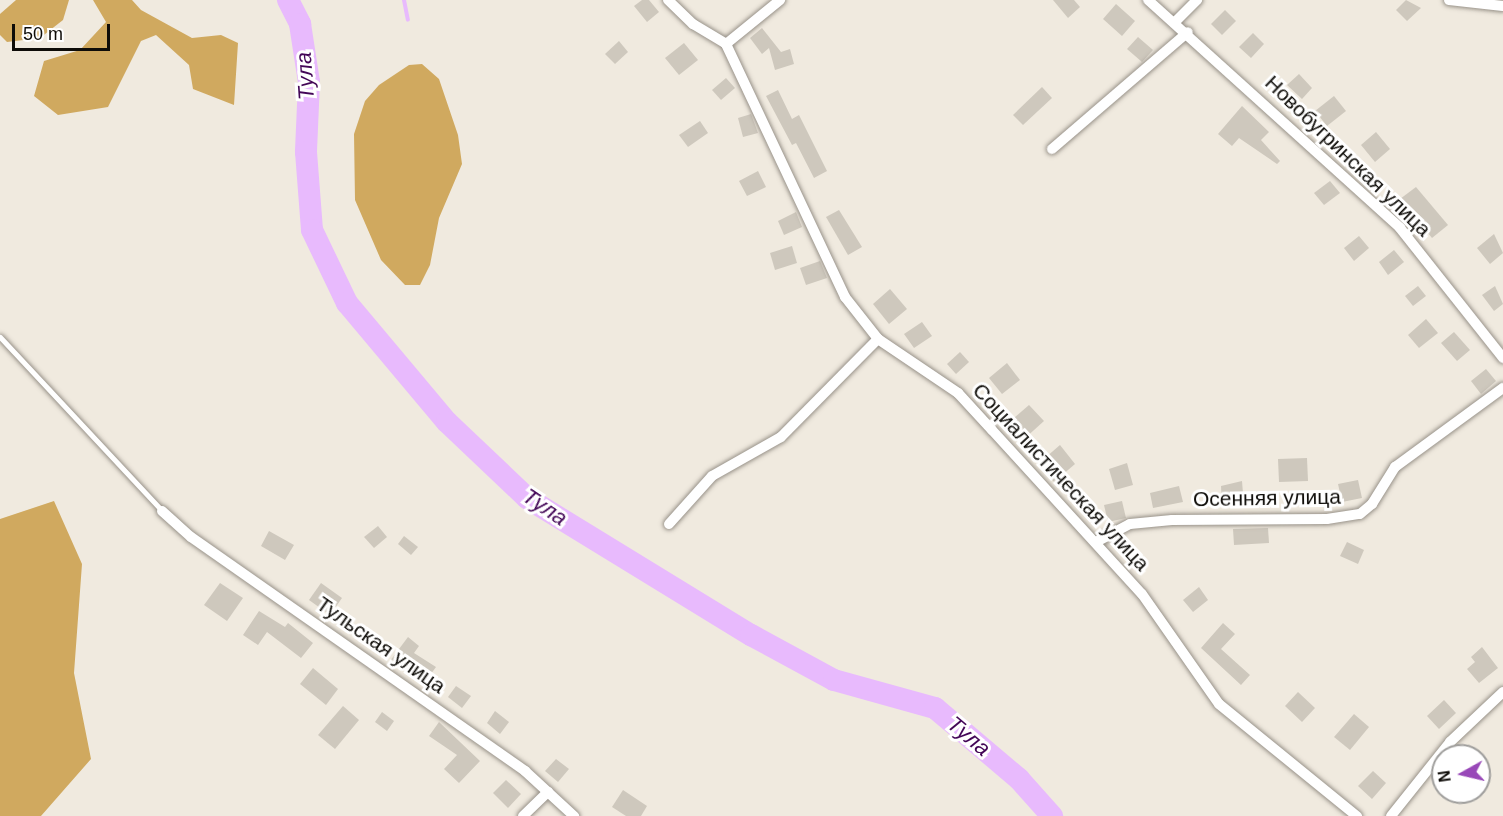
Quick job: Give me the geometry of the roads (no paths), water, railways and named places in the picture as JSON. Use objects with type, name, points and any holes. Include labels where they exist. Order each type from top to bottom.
[{"type":"street","points":[[668,0],[693,24],[726,44],[780,0]]},
{"type":"street","name":"Новобугринская улица","points":[[1148,0],[1176,21],[1400,228],[1503,358]]},
{"type":"street","points":[[1176,21],[1197,0]]},
{"type":"street","points":[[1449,0],[1503,6]]},
{"type":"street","points":[[1052,149],[1188,32]]},
{"type":"street","name":"Социалистическая улица","points":[[726,44],[845,297],[878,339],[958,393],[1065,514],[1096,542],[1142,594],[1219,704],[1357,816]]},
{"type":"street","points":[[669,524],[712,476],[781,437],[878,339]]},
{"type":"street","name":"Осенняя улица","points":[[1096,542],[1130,524],[1172,520],[1327,519],[1360,514],[1372,504],[1395,467],[1503,388]]},
{"type":"street","name":"Тульская улица","points":[[162,511],[191,537],[496,750],[574,816]]},
{"type":"street","points":[[1391,816],[1450,742],[1503,693]]},
{"type":"street","points":[[523,816],[548,792]]},
{"type":"lane","points":[[0,337],[162,511]]},
{"type":"waterway","name":"Тула","points":[[288,0],[300,24],[309,82],[306,152],[312,230],[347,303],[447,422],[527,498],[751,635],[834,680],[935,708],[1019,779],[1052,816]]},
{"type":"waterway","points":[[404,0],[408,20]]}]
